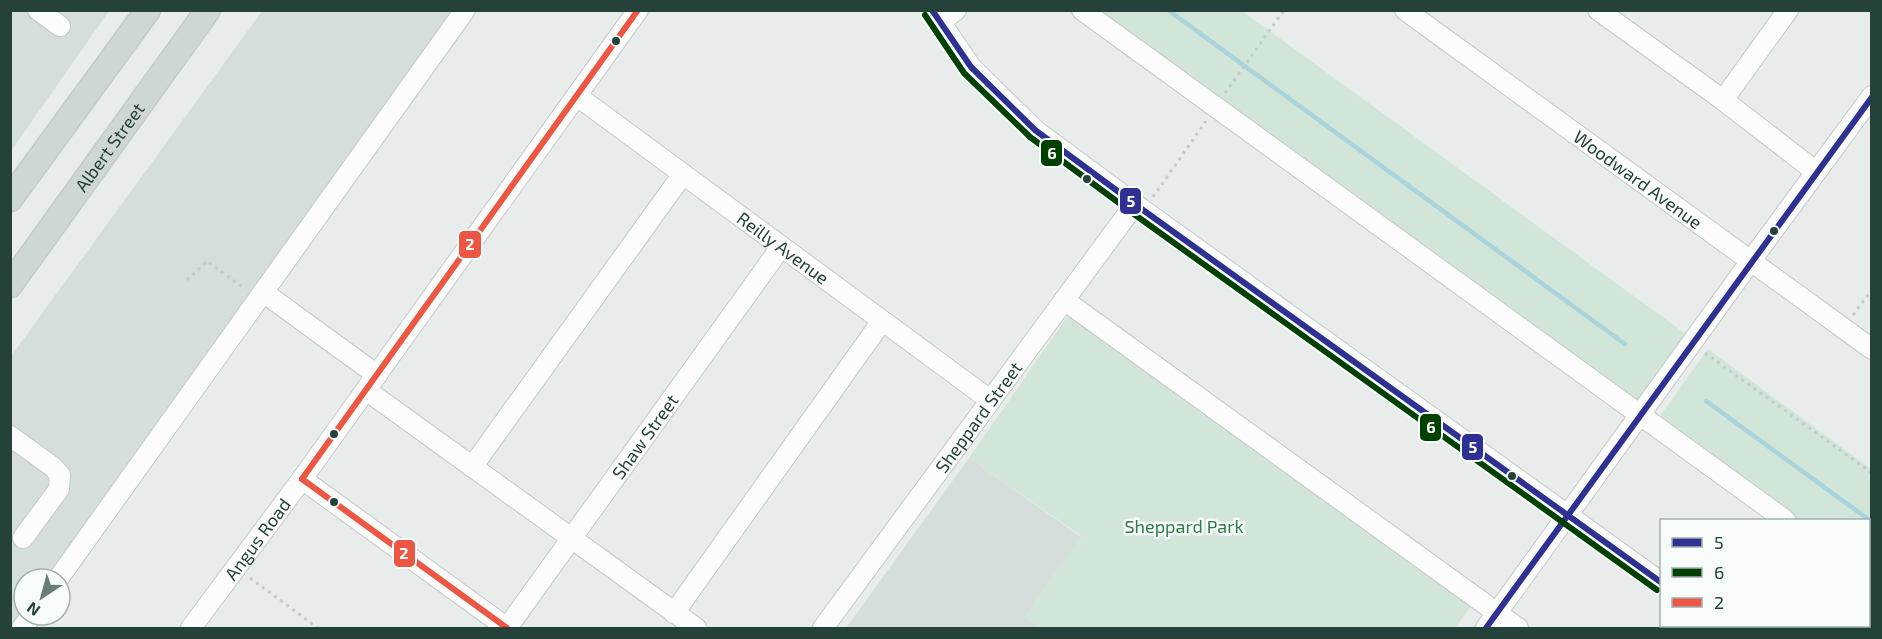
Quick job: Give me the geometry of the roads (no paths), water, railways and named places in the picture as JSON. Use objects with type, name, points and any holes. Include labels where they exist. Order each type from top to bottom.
[{"type":"main road","points":[[10,199],[148,10]]},
{"type":"main road","name":"Albert Street","points":[[10,285],[208,10]]},
{"type":"street","points":[[39,10],[60,26]]},
{"type":"street","points":[[67,567],[465,10]]},
{"type":"street","name":"Angus Road","points":[[191,628],[302,479],[638,10]]},
{"type":"street","points":[[956,10],[936,16],[971,67],[1035,130],[1660,582]]},
{"type":"street","points":[[1082,10],[1784,519]]},
{"type":"street","name":"Woodward Avenue","points":[[1405,10],[1872,349]]},
{"type":"street","points":[[1598,10],[1723,100],[1815,171]]},
{"type":"street","points":[[1723,100],[1788,10]]},
{"type":"street","name":"Reilly Avenue","points":[[578,96],[990,400]]},
{"type":"street","points":[[1491,621],[1815,171],[1871,97]]},
{"type":"street","points":[[472,467],[683,174]]},
{"type":"street","name":"Sheppard Street","points":[[823,628],[1064,300],[1139,207]]},
{"type":"street","name":"Shaw Street","points":[[507,628],[782,247]]},
{"type":"street","points":[[261,295],[372,382],[472,467],[696,628]]},
{"type":"street","points":[[1064,300],[1491,621],[1518,628]]},
{"type":"street","points":[[674,613],[882,321]]},
{"type":"street","points":[[10,436],[53,467],[60,475],[58,489],[23,538]]},
{"type":"street","points":[[302,479],[507,628]]},
{"type":"waterway","points":[[1168,10],[1625,344]]},
{"type":"waterway","points":[[1706,401],[1868,519]]},
{"type":"park label","name":"Sheppard Park","points":[[1184,526]]}]
